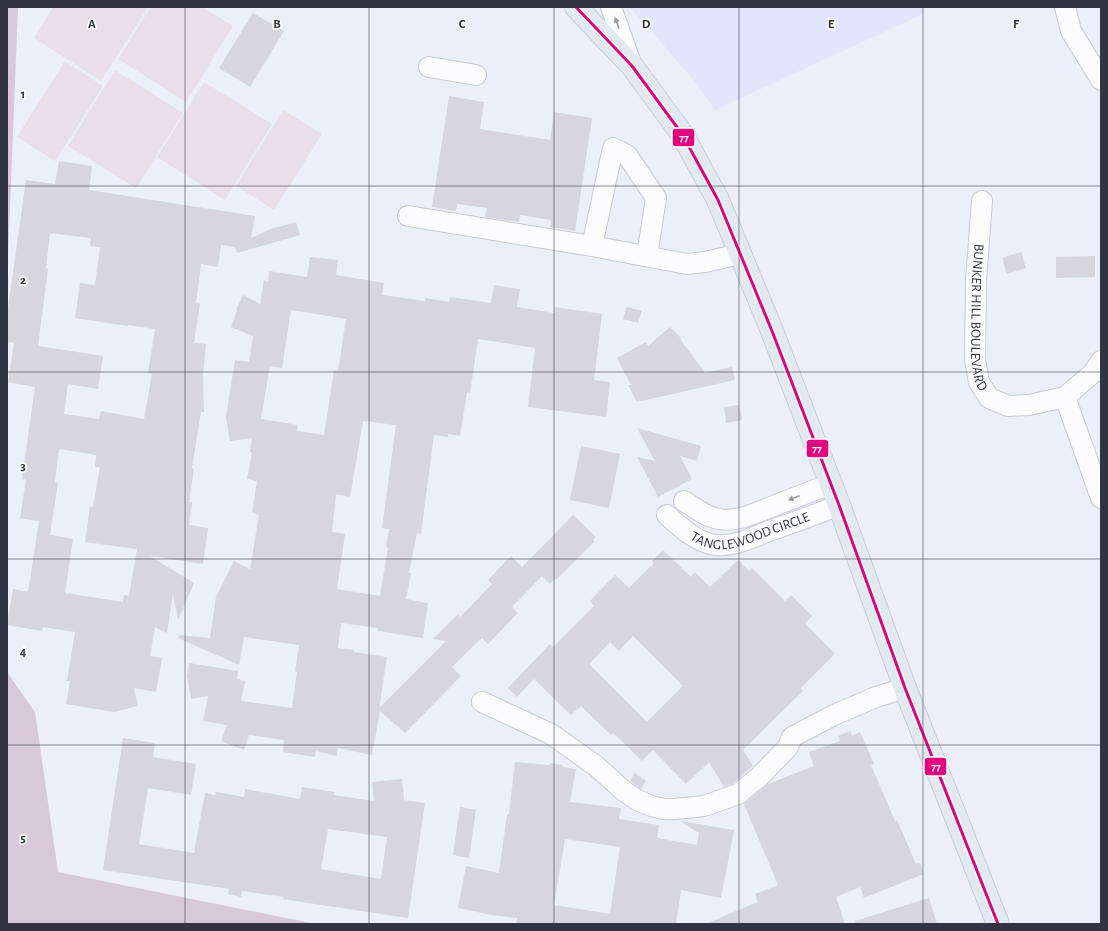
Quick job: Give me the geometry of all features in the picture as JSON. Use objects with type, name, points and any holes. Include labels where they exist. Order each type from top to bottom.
[{"type":"main road","points":[[576,7],[632,66],[682,134],[718,200],[772,331],[839,505],[905,688],[998,924]]},
{"type":"street","points":[[611,7],[632,66]]},
{"type":"street","points":[[1065,7],[1071,31],[1101,80]]},
{"type":"street","points":[[429,67],[476,75]]},
{"type":"street","points":[[592,246],[613,148],[627,155],[656,198],[647,256]]},
{"type":"street","name":"BUNKER HILL BOULEVARD","points":[[982,201],[976,281],[975,360],[979,382],[989,398],[1008,406],[1029,405],[1065,396],[1094,372],[1101,361]]},
{"type":"street","points":[[408,216],[592,246],[687,264],[705,262],[740,254]]},
{"type":"street","points":[[1065,396],[1101,498]]},
{"type":"street","name":"TANGLEWOOD CIRCLE","points":[[684,501],[711,517],[720,519],[740,518],[831,484]]},
{"type":"street","name":"TANGLEWOOD CIRCLE","points":[[667,515],[679,526],[697,538],[715,545],[724,545],[736,543],[757,536],[839,505]]},
{"type":"street","points":[[482,702],[551,734],[596,766],[636,800],[664,809],[675,809],[704,806],[738,794],[759,777],[788,747],[792,737],[834,715],[876,697],[905,688]]},
{"type":"shaded area","points":[[7,7],[18,7],[7,282]]},
{"type":"shaded area","points":[[53,7],[148,7],[101,81],[34,38]]},
{"type":"shaded area","points":[[151,7],[202,7],[233,26],[186,102],[118,59]]},
{"type":"shaded area","points":[[629,7],[923,7],[923,14],[715,110],[696,83]]},
{"type":"shaded area","points":[[65,61],[103,86],[55,161],[17,137]]},
{"type":"shaded area","points":[[115,70],[183,113],[136,188],[68,146]]},
{"type":"shaded area","points":[[204,82],[272,124],[225,200],[157,157]]},
{"type":"shaded area","points":[[283,110],[322,134],[274,210],[236,186]]},
{"type":"shaded area","points":[[7,672],[35,712],[58,872],[316,924],[7,924]]},
{"type":"building","points":[[253,13],[284,31],[250,87],[219,68]]},
{"type":"building","points":[[449,96],[484,102],[480,129],[550,140],[554,112],[592,118],[575,231],[550,227],[551,220],[520,215],[519,222],[485,217],[487,208],[457,204],[456,211],[432,207]]},
{"type":"building","points":[[59,161],[92,166],[89,190],[255,216],[251,238],[271,229],[296,222],[300,235],[237,253],[235,247],[221,245],[218,267],[201,264],[196,303],[200,304],[194,343],[206,344],[203,375],[204,412],[201,412],[192,468],[194,469],[189,502],[192,502],[189,525],[208,528],[203,564],[150,556],[194,583],[178,620],[173,594],[167,633],[155,627],[150,656],[162,658],[156,692],[134,688],[138,706],[114,712],[66,704],[70,681],[67,681],[75,632],[43,627],[42,631],[7,625],[13,589],[28,592],[39,521],[20,518],[26,480],[22,479],[35,387],[8,382],[14,343],[7,342],[7,315],[26,180],[55,184]],"holes":[[[50,233],[91,238],[90,246],[100,247],[95,285],[80,283],[75,318],[155,329],[148,373],[152,374],[144,419],[101,411],[99,419],[64,414],[68,384],[98,389],[103,356],[38,346],[48,269],[46,268]],[[59,449],[96,455],[95,467],[100,467],[93,507],[90,506],[85,542],[137,549],[129,596],[124,595],[123,602],[65,593],[73,539],[50,535],[58,483],[55,482]]]},
{"type":"building","points":[[1021,252],[1026,268],[1007,274],[1002,258]]},
{"type":"building","points":[[1095,256],[1095,277],[1056,278],[1056,257]]},
{"type":"building","points":[[310,257],[338,260],[336,275],[384,283],[382,295],[425,301],[425,298],[449,302],[450,297],[491,303],[494,285],[520,289],[517,307],[554,313],[555,307],[602,314],[594,380],[610,382],[606,417],[528,407],[535,348],[478,339],[470,393],[467,392],[460,436],[448,434],[448,437],[434,435],[421,534],[417,533],[409,573],[411,573],[406,599],[428,603],[423,638],[378,631],[378,628],[341,623],[338,648],[387,657],[379,708],[446,641],[433,639],[458,614],[460,617],[492,584],[488,580],[511,556],[522,567],[573,515],[596,537],[593,540],[595,541],[556,580],[555,579],[550,584],[542,576],[512,607],[518,613],[488,644],[482,638],[452,667],[461,676],[405,733],[380,711],[372,755],[338,748],[337,756],[316,751],[315,757],[283,752],[284,740],[249,735],[244,750],[221,741],[227,725],[203,721],[208,696],[191,699],[187,676],[189,663],[238,671],[237,679],[245,681],[241,701],[292,708],[299,645],[244,637],[239,665],[178,638],[179,635],[210,638],[216,597],[234,561],[250,569],[259,515],[252,513],[257,481],[247,479],[252,453],[250,452],[252,438],[230,441],[226,417],[235,360],[249,362],[253,336],[231,327],[236,310],[243,295],[260,304],[264,280],[268,281],[269,271],[307,277]],"holes":[[[291,310],[346,319],[338,371],[334,370],[324,435],[297,431],[298,425],[261,419],[270,366],[282,368]],[[363,421],[396,425],[382,528],[389,529],[386,547],[388,548],[380,596],[337,589],[345,534],[332,532],[336,494],[350,497]]]},
{"type":"building","points":[[627,307],[642,311],[638,323],[623,319]]},
{"type":"building","points":[[670,327],[681,338],[680,339],[705,373],[732,367],[735,380],[637,402],[628,385],[631,385],[617,358],[646,342],[648,346]]},
{"type":"building","points":[[739,405],[742,420],[726,423],[724,407]]},
{"type":"building","points":[[637,428],[701,446],[697,461],[680,456],[692,479],[658,497],[637,457],[655,461]]},
{"type":"building","points":[[581,446],[620,454],[609,508],[570,500]]},
{"type":"building","points":[[663,550],[691,577],[695,572],[710,587],[738,560],[749,571],[752,568],[785,601],[791,595],[812,616],[805,623],[835,654],[801,688],[803,691],[743,750],[753,766],[732,784],[724,787],[709,762],[686,784],[653,750],[642,761],[613,733],[611,735],[581,706],[571,715],[534,679],[517,697],[508,688],[550,644],[553,647],[594,606],[590,601],[615,575],[629,588],[654,563],[652,561]],"holes":[[[633,636],[683,686],[647,722],[589,664],[610,642],[619,651]]]},
{"type":"building","points":[[850,731],[852,736],[860,732],[874,764],[871,765],[895,821],[897,820],[916,864],[920,863],[924,874],[864,898],[860,887],[836,897],[845,924],[705,924],[758,902],[755,894],[778,885],[744,804],[768,784],[814,766],[809,752],[840,741],[838,736]]},
{"type":"building","points":[[123,738],[155,743],[153,757],[196,764],[191,795],[148,788],[139,844],[194,853],[205,793],[215,795],[216,792],[244,797],[245,789],[300,799],[302,787],[334,792],[334,795],[374,801],[372,782],[402,779],[404,800],[425,803],[408,918],[283,899],[284,897],[242,891],[241,897],[228,894],[229,889],[103,870]],"holes":[[[328,829],[387,837],[381,879],[321,869]]]},
{"type":"building","points":[[515,762],[549,765],[550,763],[576,769],[570,802],[621,808],[619,819],[659,825],[657,838],[697,845],[699,833],[680,821],[734,830],[721,898],[681,890],[676,924],[516,924],[517,918],[492,915],[458,908],[466,866],[499,873],[507,814],[509,814]],"holes":[[[565,839],[620,847],[610,914],[554,905]]]},
{"type":"building","points":[[635,773],[646,781],[641,789],[630,781]]},
{"type":"building","points":[[460,807],[476,810],[469,858],[453,855]]},
{"type":"building","points":[[929,898],[937,924],[856,924],[855,921]]},
{"type":"transit line","name":"77","points":[[576,7],[632,66],[682,134],[718,200],[772,331],[839,505],[905,688],[998,924]]}]
